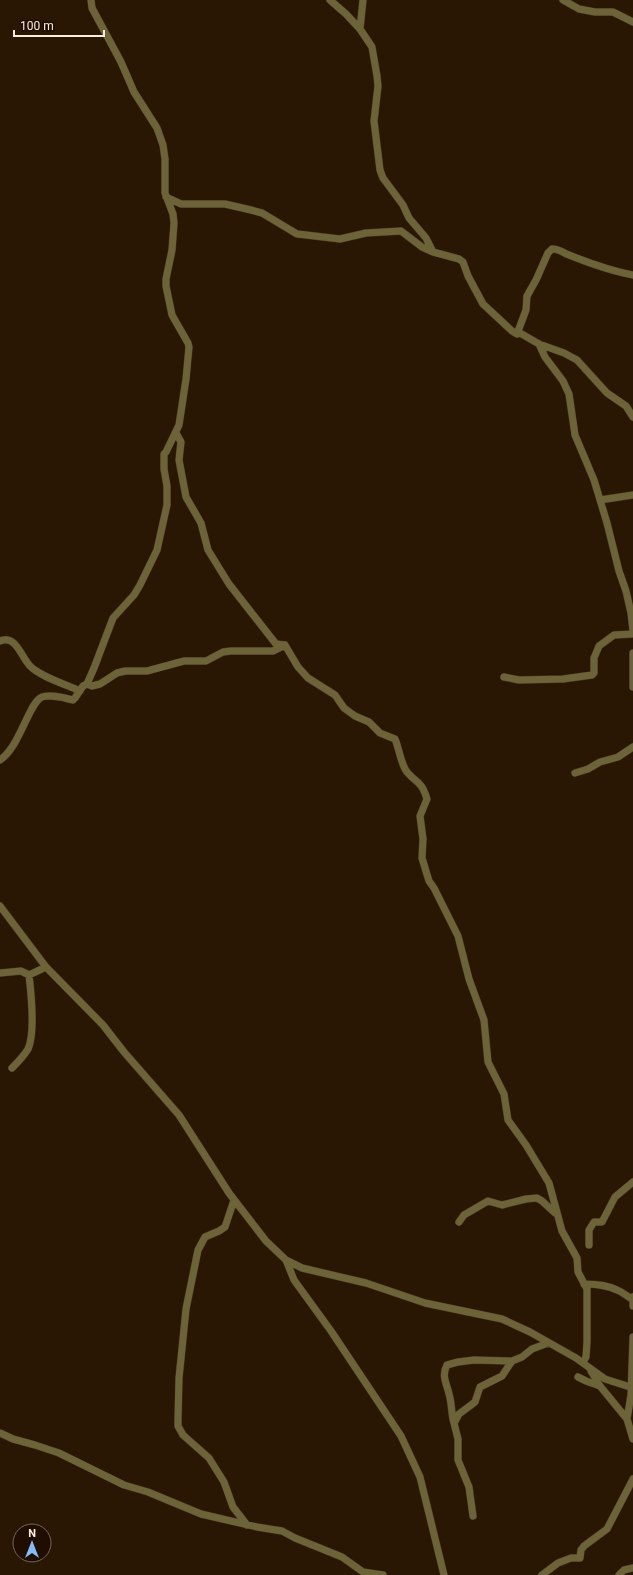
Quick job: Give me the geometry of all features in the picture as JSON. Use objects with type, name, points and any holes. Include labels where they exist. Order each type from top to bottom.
[{"type":"street","points":[[0,760],[8,754],[13,747],[34,704],[38,699],[44,696],[73,700],[76,698],[83,686],[87,684],[113,618],[134,595],[140,585],[157,550],[167,505],[164,454],[176,433],[186,379],[189,347],[188,342],[172,315],[166,286],[174,223],[173,214],[166,197],[165,159],[162,141],[157,128],[134,92],[121,62],[92,8],[90,0]]},
{"type":"street","points":[[330,0],[360,28],[372,47],[378,86],[374,113],[374,125],[381,174],[403,206],[409,218],[426,238],[433,252]]},
{"type":"street","points":[[360,28],[363,0]]},
{"type":"street","points":[[563,0],[579,9],[595,12],[612,12],[633,22]]},
{"type":"street","points":[[166,197],[182,204],[225,204],[262,213],[297,234],[340,239],[366,233],[401,231],[422,247],[433,252],[459,259],[462,262],[483,304],[512,331],[517,334],[520,333],[539,344],[564,353],[577,360],[607,393],[626,406],[633,417]]},
{"type":"street","points":[[517,334],[526,310],[527,296],[552,248],[556,248],[567,255],[611,270],[633,275]]},
{"type":"street","points":[[539,344],[546,357],[560,375],[566,387],[571,406],[575,434],[592,474],[626,591],[633,631]]},
{"type":"street","points":[[176,433],[181,442],[179,460],[186,497],[201,523],[208,550],[229,584],[249,612],[276,644],[285,645]]},
{"type":"street","points":[[600,500],[633,495]]},
{"type":"street","points":[[504,677],[519,680],[563,679],[592,675],[594,673],[596,650],[599,646],[614,635],[633,634]]},
{"type":"street","points":[[0,641],[5,639],[16,644],[27,662],[35,670],[80,691]]},
{"type":"street","points":[[87,684],[92,686],[100,684],[117,673],[148,671],[184,661],[206,661],[223,652],[273,652],[285,645]]},
{"type":"street","points":[[285,645],[298,667],[308,678],[335,695],[344,708],[355,716],[369,722],[380,733],[395,739],[406,770],[419,782],[423,788],[427,799],[420,816],[423,839],[422,860],[429,881],[458,936],[469,979],[484,1020],[488,1062],[504,1094],[508,1120],[540,1166],[549,1182],[558,1217],[566,1240],[572,1247],[577,1258],[578,1272],[587,1294],[587,1342],[586,1357],[584,1362]]},
{"type":"street","points":[[633,653],[633,687]]},
{"type":"street","points":[[575,773],[588,769],[600,762],[618,757],[633,747]]},
{"type":"street","points":[[0,906],[46,967],[102,1025],[176,1111],[234,1200],[266,1241],[286,1260],[302,1268],[366,1283],[425,1303],[502,1319],[530,1332],[584,1362],[600,1386],[627,1419],[633,1439]]},
{"type":"street","points":[[29,975],[46,967]]},
{"type":"street","points":[[0,973],[21,971],[29,975]]},
{"type":"street","points":[[12,1068],[28,1049],[31,1040],[32,999],[29,975]]},
{"type":"street","points":[[589,1245],[589,1230],[594,1222],[602,1222],[615,1197],[633,1182]]},
{"type":"street","points":[[459,1222],[464,1215],[488,1200],[502,1206],[532,1198],[542,1201],[558,1217]]},
{"type":"street","points":[[234,1200],[225,1227],[205,1237],[198,1250],[184,1320],[179,1378],[178,1426],[184,1435],[209,1458],[224,1482],[233,1507],[247,1525]]},
{"type":"street","points":[[286,1260],[294,1280],[331,1331],[401,1436],[422,1484],[444,1575]]},
{"type":"street","points":[[584,1284],[600,1285],[618,1290],[632,1299],[633,1298],[633,1306]]},
{"type":"street","points":[[627,1419],[632,1388],[633,1337]]},
{"type":"street","points":[[473,1516],[469,1487],[458,1460],[458,1438],[451,1415],[449,1394],[445,1386],[445,1369],[448,1366],[458,1362],[474,1360],[512,1361],[548,1342]]},
{"type":"street","points":[[454,1423],[459,1414],[475,1402],[480,1387],[502,1376],[512,1361]]},
{"type":"street","points":[[590,1369],[605,1379],[632,1388]]},
{"type":"street","points":[[578,1377],[586,1382],[600,1386]]},
{"type":"street","points":[[0,1433],[13,1439],[59,1453],[124,1485],[148,1492],[201,1514],[247,1525],[282,1531],[295,1538],[342,1557],[362,1572],[383,1575]]},
{"type":"street","points":[[542,1575],[558,1563],[570,1558],[580,1558],[581,1550],[584,1546],[607,1529],[633,1479]]},
{"type":"street","points":[[619,1575],[624,1570],[633,1568]]}]
